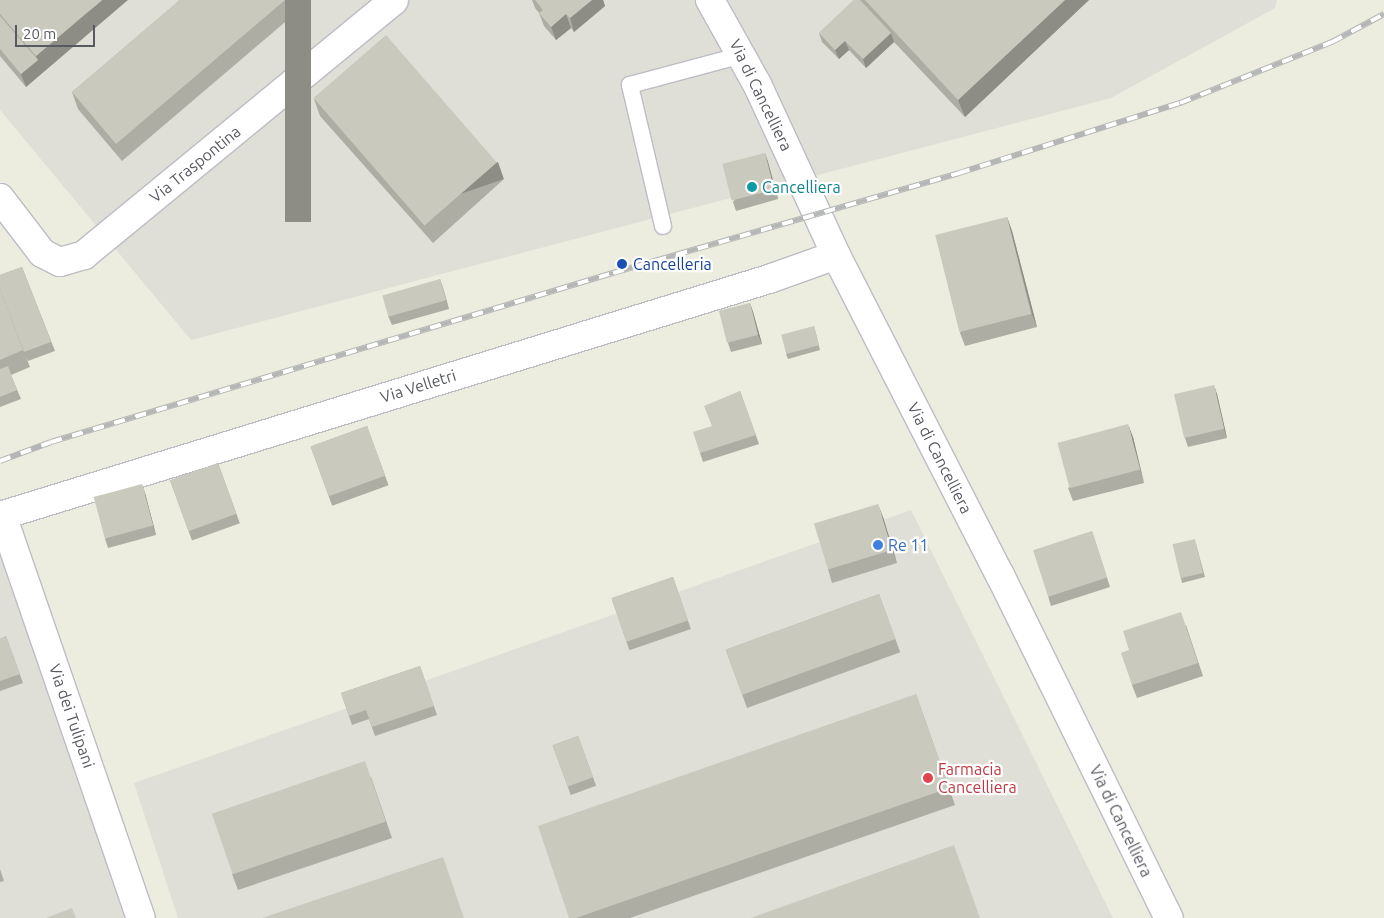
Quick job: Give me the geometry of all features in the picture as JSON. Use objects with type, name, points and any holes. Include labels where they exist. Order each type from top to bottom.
[{"type":"street","name":"Via Traspontina","points":[[0,198],[42,253],[60,262],[84,255],[394,0]]},
{"type":"street","name":"Via di Cancelliera","points":[[710,0],[757,84],[836,255],[1000,575],[1169,918]]},
{"type":"street","name":"Via Velletri","points":[[1,515],[760,282],[836,255]]},
{"type":"street","name":"Via dei Tulipani","points":[[1,515],[141,918]]},
{"type":"lane","points":[[663,226],[630,85],[742,55]]},
{"type":"shaded area","points":[[0,0],[1277,0],[1275,8],[1111,98],[191,340],[0,110]]},
{"type":"shaded area","points":[[911,510],[1113,918],[178,918],[134,783]]},
{"type":"shaded area","points":[[4,546],[126,918],[0,918],[0,548]]},
{"type":"building","points":[[0,0],[102,0],[36,56],[0,14]]},
{"type":"building","points":[[180,0],[285,0],[116,144],[72,92]]},
{"type":"building","points":[[535,0],[592,0],[570,18],[566,14],[551,27],[539,13],[543,10]]},
{"type":"building","points":[[854,0],[860,0],[891,33],[863,59],[845,41],[835,50],[819,33]]},
{"type":"building","points":[[865,0],[1065,0],[958,100]]},
{"type":"building","points":[[0,16],[38,60],[21,74],[0,49]]},
{"type":"building","points":[[386,35],[497,163],[424,226],[314,98]]},
{"type":"building","name":"Cancelliera","points":[[765,153],[774,190],[732,201],[722,164]]},
{"type":"building","points":[[1007,217],[1031,314],[959,332],[935,235]]},
{"type":"building","points":[[22,267],[51,342],[24,352],[0,289],[0,275]]},
{"type":"building","points":[[440,279],[446,300],[388,317],[382,296]]},
{"type":"building","points":[[0,289],[23,350],[0,360]]},
{"type":"building","points":[[750,303],[758,335],[727,343],[719,311]]},
{"type":"building","points":[[814,326],[819,345],[786,354],[781,335]]},
{"type":"building","points":[[8,366],[17,390],[0,397],[0,369]]},
{"type":"building","points":[[1214,385],[1224,429],[1184,438],[1174,394]]},
{"type":"building","points":[[740,391],[756,435],[700,453],[693,432],[712,426],[704,406]]},
{"type":"building","points":[[1128,424],[1140,469],[1070,488],[1057,443]]},
{"type":"building","points":[[367,426],[385,476],[329,496],[311,447]]},
{"type":"building","points":[[218,463],[236,514],[189,531],[170,480]]},
{"type":"building","points":[[142,484],[153,526],[105,538],[94,497]]},
{"type":"building","points":[[878,504],[892,550],[828,569],[814,524]]},
{"type":"building","points":[[1092,531],[1107,578],[1048,597],[1033,550]]},
{"type":"building","points":[[1195,539],[1203,573],[1180,578],[1173,544]]},
{"type":"building","points":[[673,577],[688,620],[627,642],[612,598]]},
{"type":"building","points":[[879,594],[895,639],[742,695],[726,650]]},
{"type":"building","points":[[1181,612],[1198,663],[1132,685],[1121,653],[1129,650],[1123,631]]},
{"type":"building","points":[[6,636],[20,674],[0,681],[0,639]]},
{"type":"building","points":[[420,666],[434,706],[372,727],[366,710],[349,716],[341,693]]},
{"type":"building","points":[[916,694],[949,788],[576,918],[569,918],[538,826]]},
{"type":"building","points":[[578,736],[593,777],[568,787],[553,745]]},
{"type":"building","points":[[365,761],[386,822],[233,874],[212,814]]},
{"type":"building","points":[[954,845],[980,918],[751,918]]},
{"type":"building","points":[[443,857],[464,918],[262,918]]},
{"type":"building","points":[[72,908],[76,918],[46,918]]},
{"type":"railway","points":[[0,461],[51,442],[613,273],[959,173],[1180,103],[1332,42],[1384,14]]},
{"type":"place","name":"Cancelliera","points":[[752,187]]},
{"type":"place","name":"Cancelleria","points":[[622,264]]},
{"type":"place","name":"Re 11","points":[[878,545]]},
{"type":"place","name":"Farmacia Cancelliera","points":[[928,778]]}]
